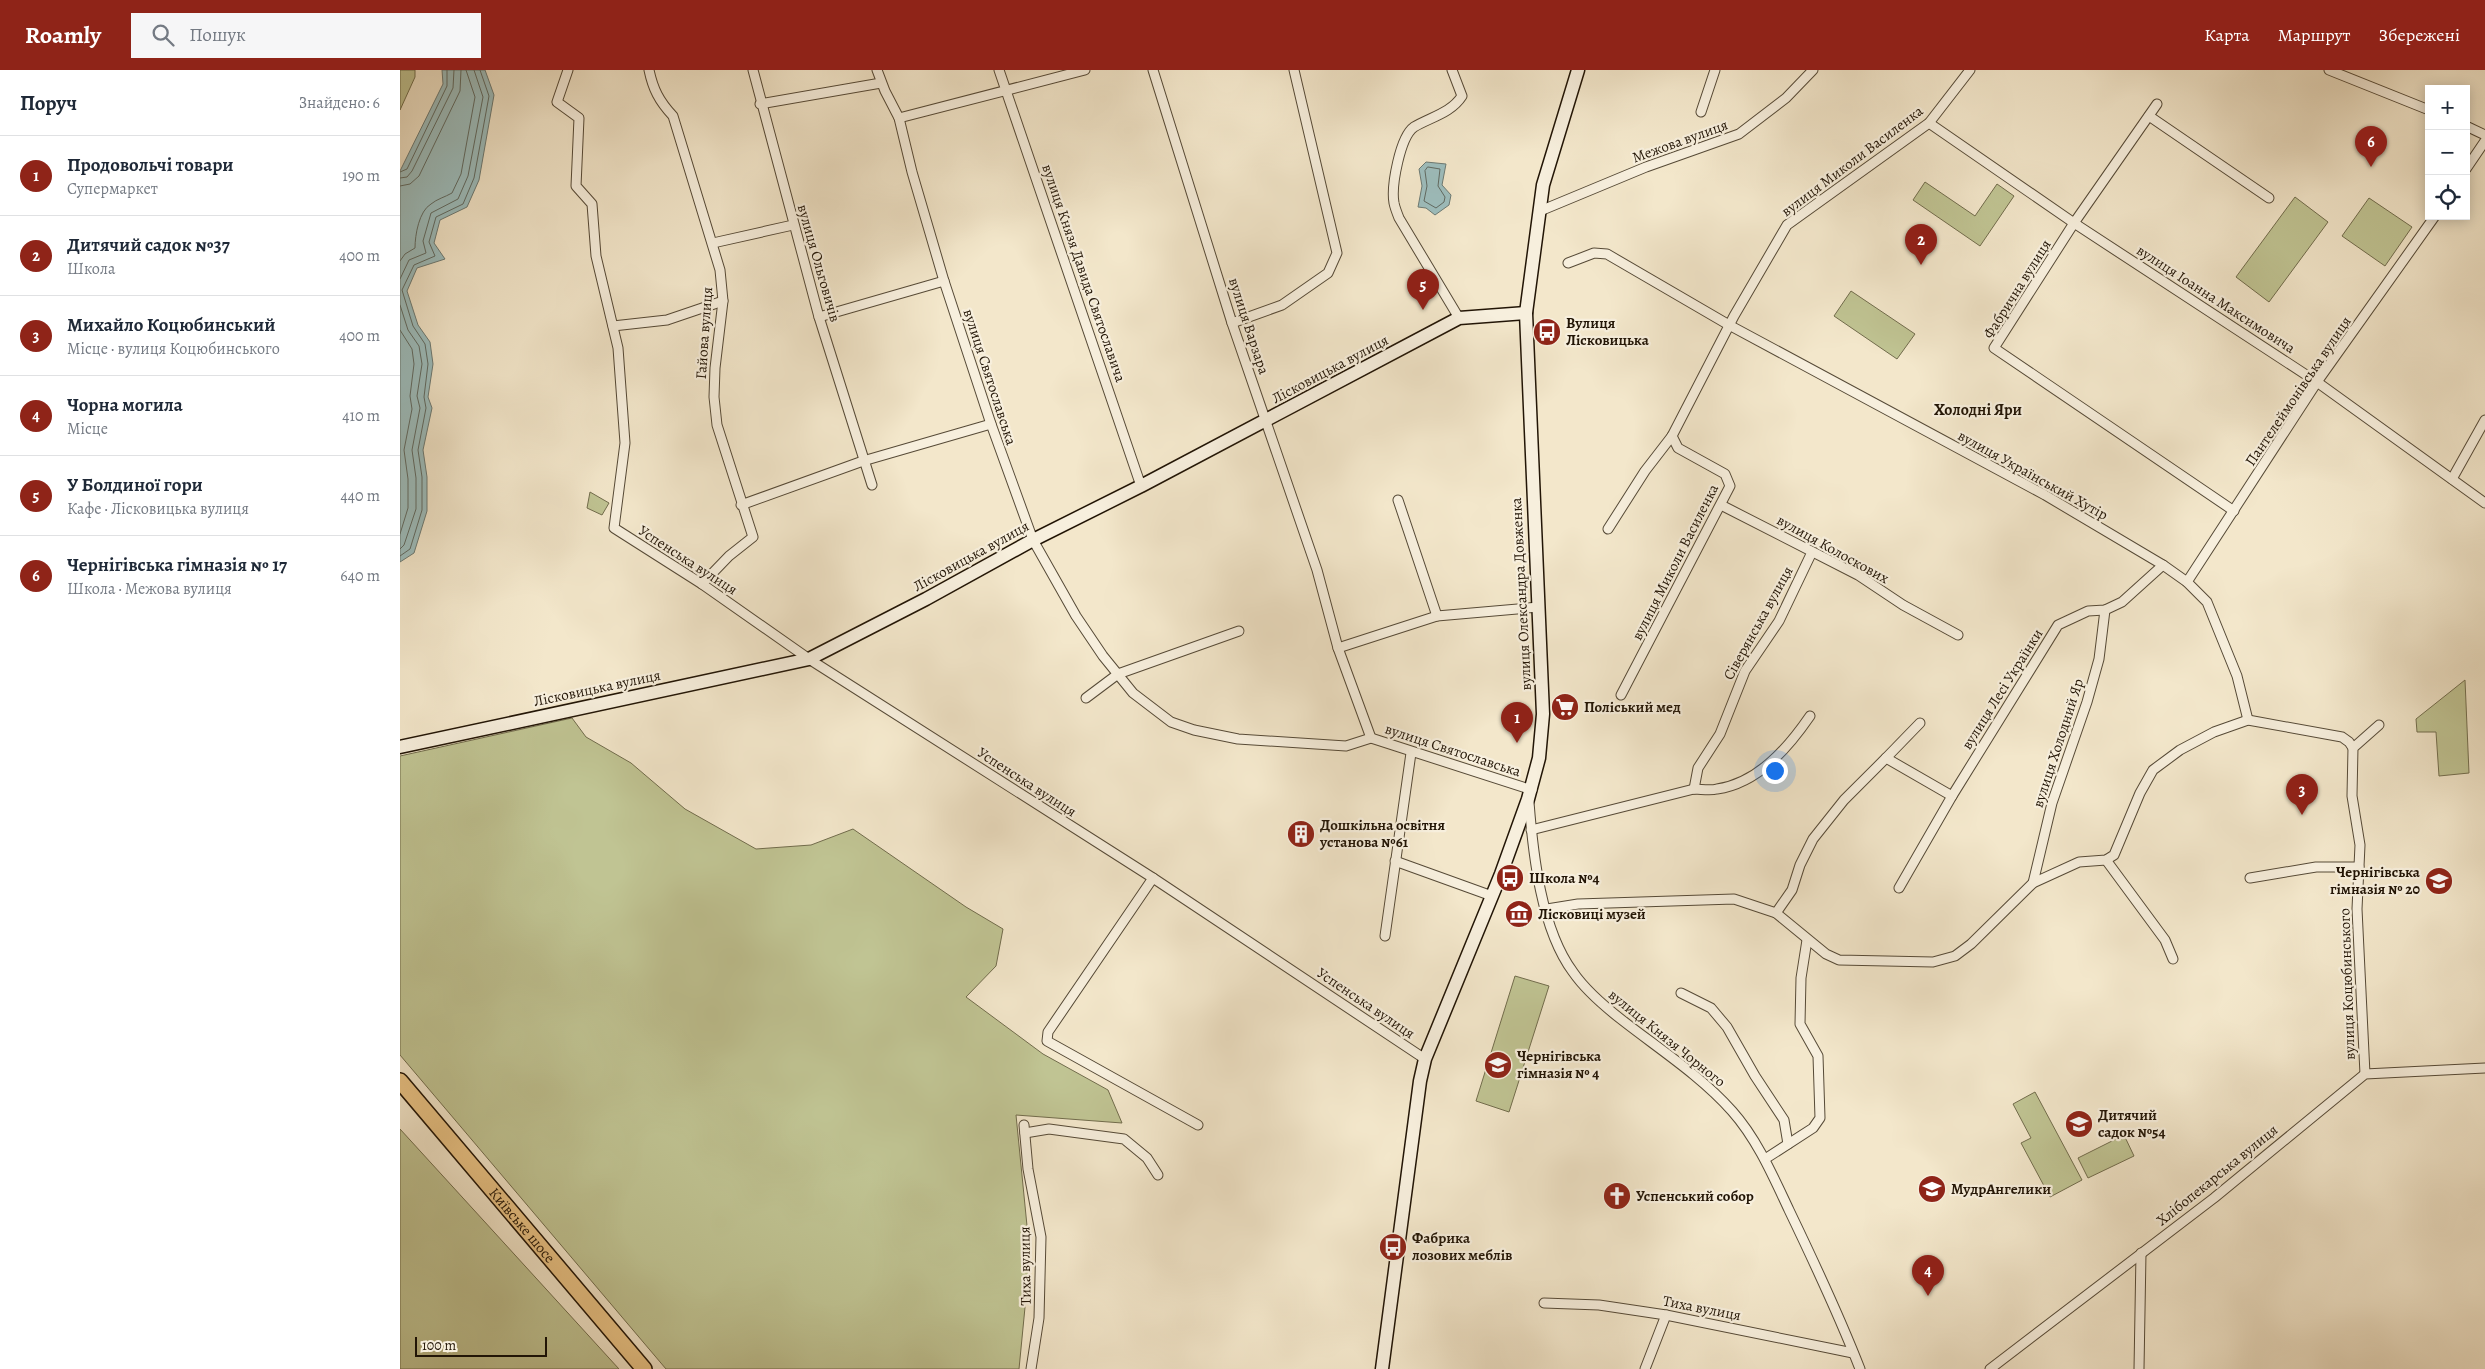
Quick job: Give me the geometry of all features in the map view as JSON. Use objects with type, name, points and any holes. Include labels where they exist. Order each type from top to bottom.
[{"type":"main road","name":"вулиця Олександра Довженка","points":[[1382,1369],[1420,1081],[1425,1059],[1492,896],[1530,795],[1539,758],[1543,714],[1526,313],[1543,185],[1578,70]]},
{"type":"main road","name":"Лісковицька вулиця","points":[[400,747],[809,659],[926,599],[1033,540],[1266,421],[1459,318],[1526,313]]},
{"type":"main road","name":"Київське шосе","points":[[400,1080],[644,1369]]},
{"type":"street","points":[[568,70],[557,102],[579,118],[576,186],[592,204],[596,256],[613,326],[667,320],[723,302]]},
{"type":"street","name":"Гайова вулиця","points":[[649,70],[652,88],[673,116],[720,270],[723,302],[715,368],[714,397],[717,425],[752,537],[729,556],[702,584]]},
{"type":"street","name":"вулиця Ольговичів","points":[[752,70],[819,316],[872,485]]},
{"type":"street","name":"вулиця Святославська","points":[[877,70],[881,83],[900,118],[912,172],[944,281],[991,424],[1033,540],[1076,616],[1133,693],[1171,722],[1194,730],[1238,739],[1346,746],[1371,738],[1530,795]]},
{"type":"street","name":"вулиця Князя Давида Святославича","points":[[999,70],[1141,486]]},
{"type":"street","points":[[900,118],[1086,70]]},
{"type":"street","name":"вулиця Варзара","points":[[1153,70],[1232,323],[1316,570],[1338,648],[1371,738]]},
{"type":"street","points":[[1232,323],[1282,305],[1328,273],[1337,253],[1294,70]]},
{"type":"street","points":[[1452,70],[1462,96],[1456,106],[1413,128],[1406,134],[1396,168],[1394,202],[1399,218],[1459,318]]},
{"type":"street","points":[[1701,112],[1715,70]]},
{"type":"street","name":"Межова вулиця","points":[[1540,212],[1646,167],[1739,134],[1786,98],[1813,70]]},
{"type":"street","name":"вулиця Миколи Василенка","points":[[1608,529],[1644,471],[1672,436],[1730,325],[1787,225],[1928,124],[1970,70]]},
{"type":"street","points":[[2329,70],[2425,108]]},
{"type":"street","points":[[760,104],[881,83]]},
{"type":"street","name":"Фабрична вулиця","points":[[2157,104],[2074,223],[1994,348],[2234,511]]},
{"type":"street","points":[[2149,116],[2269,198]]},
{"type":"street","name":"вулиця Іоанна Максимовича","points":[[1928,124],[2074,223],[2318,382],[2485,503]]},
{"type":"street","points":[[2470,128],[2485,135]]},
{"type":"street","points":[[2470,163],[2485,141]]},
{"type":"street","name":"Пантелеймонівська вулиця","points":[[2187,582],[2318,382],[2432,220]]},
{"type":"street","points":[[713,243],[793,225]]},
{"type":"street","name":"вулиця Український Хутір","points":[[1568,263],[1594,253],[1607,254],[1730,325],[2045,495],[2162,565],[2187,582],[2207,602],[2237,676],[2248,720]]},
{"type":"street","points":[[819,316],[944,281]]},
{"type":"street","name":"Успенська вулиця","points":[[613,326],[618,348],[625,443],[614,528],[702,584],[809,659],[1153,878],[1425,1059]]},
{"type":"street","points":[[2452,479],[2485,420]]},
{"type":"street","points":[[741,505],[864,461],[991,424]]},
{"type":"street","name":"вулиця Миколи Василенка","points":[[1621,695],[1730,486],[1725,474],[1678,448],[1672,436]]},
{"type":"street","points":[[1398,500],[1437,616]]},
{"type":"street","name":"вулиця Колоскових","points":[[1721,504],[1858,575],[1903,605],[1958,634]]},
{"type":"street","name":"Сіверянська вулиця","points":[[1694,789],[1698,768],[1720,734],[1745,670],[1778,621],[1812,552]]},
{"type":"street","name":"вулиця Лесі Українки","points":[[1899,888],[1952,796],[2058,625],[2088,611],[2105,610],[2122,602],[2162,565]]},
{"type":"street","points":[[1338,648],[1437,616],[1539,607]]},
{"type":"street","name":"вулиця Холодний Яр","points":[[2033,884],[2052,803],[2088,702],[2100,659],[2105,610]]},
{"type":"street","points":[[1086,698],[1118,674],[1240,632]]},
{"type":"street","points":[[1531,830],[1694,789],[1716,790],[1735,785],[1756,774],[1778,755],[1797,735],[1810,716]]},
{"type":"street","points":[[1547,909],[1578,904],[1734,899],[1776,913],[1826,954],[1839,960],[1934,962],[1955,956],[1971,944],[2033,884],[2079,862],[2106,860],[2114,855],[2140,793],[2152,770],[2180,750],[2205,737],[2248,720],[2342,737],[2349,742],[2352,748],[2378,725]]},
{"type":"street","points":[[1776,913],[1792,890],[1800,865],[1812,839],[1844,800],[1920,723]]},
{"type":"street","name":"вулиця Коцюбинського","points":[[2352,748],[2352,796],[2360,844],[2357,909],[2364,1074]]},
{"type":"street","points":[[1385,936],[1411,753]]},
{"type":"street","points":[[1886,758],[1952,796]]},
{"type":"street","name":"вулиця Князя Чорного","points":[[1530,795],[1533,852],[1555,941],[1572,972],[1586,988],[1619,1018],[1700,1080],[1733,1112],[1765,1160],[1860,1369]]},
{"type":"street","points":[[1396,860],[1492,896]]},
{"type":"street","points":[[2106,860],[2165,940],[2173,959]]},
{"type":"street","points":[[2250,878],[2316,867],[2359,867]]},
{"type":"street","points":[[1153,878],[1048,1032],[1047,1041],[1198,1125]]},
{"type":"street","points":[[1765,1160],[1813,1128],[1820,1118],[1818,1056],[1800,1024],[1801,978],[1808,940]]},
{"type":"street","points":[[1681,993],[1710,1008],[1727,1027],[1755,1076],[1784,1120],[1788,1144]]},
{"type":"street","points":[[2364,1074],[2485,1068]]},
{"type":"street","name":"Хлібопекарська вулиця","points":[[1990,1369],[2214,1198],[2364,1074]]},
{"type":"street","name":"Тиха вулиця","points":[[1031,1369],[1039,1318],[1041,1237],[1028,1169],[1024,1129],[1049,1129],[1124,1140],[1147,1158],[1158,1175]]},
{"type":"street","points":[[2139,1369],[2141,1253]]},
{"type":"street","name":"Тиха вулиця","points":[[1544,1303],[1600,1305],[1666,1315],[1853,1353]]},
{"type":"street","points":[[1645,1369],[1666,1315]]},
{"type":"green space","points":[[400,70],[415,70],[415,77],[400,110]]},
{"type":"green space","points":[[1925,182],[1975,216],[1997,184],[2014,196],[1980,246],[1913,200]]},
{"type":"green space","points":[[2295,197],[2328,222],[2269,302],[2236,277]]},
{"type":"green space","points":[[2369,198],[2412,227],[2385,266],[2342,236]]},
{"type":"green space","points":[[1851,291],[1915,334],[1897,359],[1834,316]]},
{"type":"green space","points":[[590,492],[609,503],[602,515],[587,508]]},
{"type":"green space","points":[[2465,680],[2469,773],[2439,776],[2436,732],[2417,732],[2416,719]]},
{"type":"green space","points":[[572,718],[586,737],[631,763],[685,809],[756,849],[811,845],[853,829],[966,907],[1003,929],[996,966],[966,997],[1043,1054],[1108,1090],[1122,1123],[1016,1115],[1030,1256],[1019,1369],[666,1369],[400,1055],[400,756]]},
{"type":"green space","points":[[1515,976],[1549,986],[1509,1112],[1476,1101]]},
{"type":"green space","points":[[2035,1092],[2082,1180],[2050,1197],[2021,1143],[2031,1138],[2013,1104]]},
{"type":"green space","points":[[400,1129],[619,1369],[400,1369]]},
{"type":"green space","points":[[2124,1135],[2134,1156],[2088,1178],[2078,1158]]},
{"type":"water","points":[[442,70],[485,70],[494,95],[479,180],[467,207],[440,220],[434,243],[445,259],[417,268],[407,291],[418,325],[430,342],[433,364],[428,397],[432,408],[423,450],[427,477],[427,511],[414,553],[400,562],[400,171],[443,84]]},
{"type":"water","points":[[1426,162],[1446,164],[1442,185],[1451,195],[1449,205],[1435,215],[1426,208],[1418,207],[1422,186],[1419,169]]},
{"type":"place","name":"Чернігівська гімназія № 17","points":[[2371,167]]},
{"type":"place","name":"Дитячий садок №37","points":[[1921,265]]},
{"type":"place","name":"У Болдиної гори","points":[[1423,310]]},
{"type":"place","name":"Вулиця Лісковицька","points":[[1547,332]]},
{"type":"place","name":"Поліський мед","points":[[1565,707]]},
{"type":"place","name":"Продовольчі товари","points":[[1517,743]]},
{"type":"place","name":"Михайло Коцюбинський","points":[[2302,815]]},
{"type":"place","name":"Дошкільна освітня установа №61","points":[[1301,834]]},
{"type":"place","name":"Школа №4","points":[[1510,878]]},
{"type":"place","name":"Чернігівська гімназія № 20","points":[[2439,881]]},
{"type":"place","name":"Лісковиці музей","points":[[1519,914]]},
{"type":"place","name":"Чернігівська гімназія № 4","points":[[1498,1065]]},
{"type":"place","name":"Дитячий садок №54","points":[[2079,1124]]},
{"type":"place","name":"МудрАнгелики","points":[[1932,1189]]},
{"type":"place","name":"Успенський собор","points":[[1617,1196]]},
{"type":"place","name":"Фабрика лозових меблів","points":[[1393,1247]]},
{"type":"place","name":"Чорна могила","points":[[1928,1296]]},
{"type":"district","name":"Холодні Яри","points":[[1978,410]]}]
